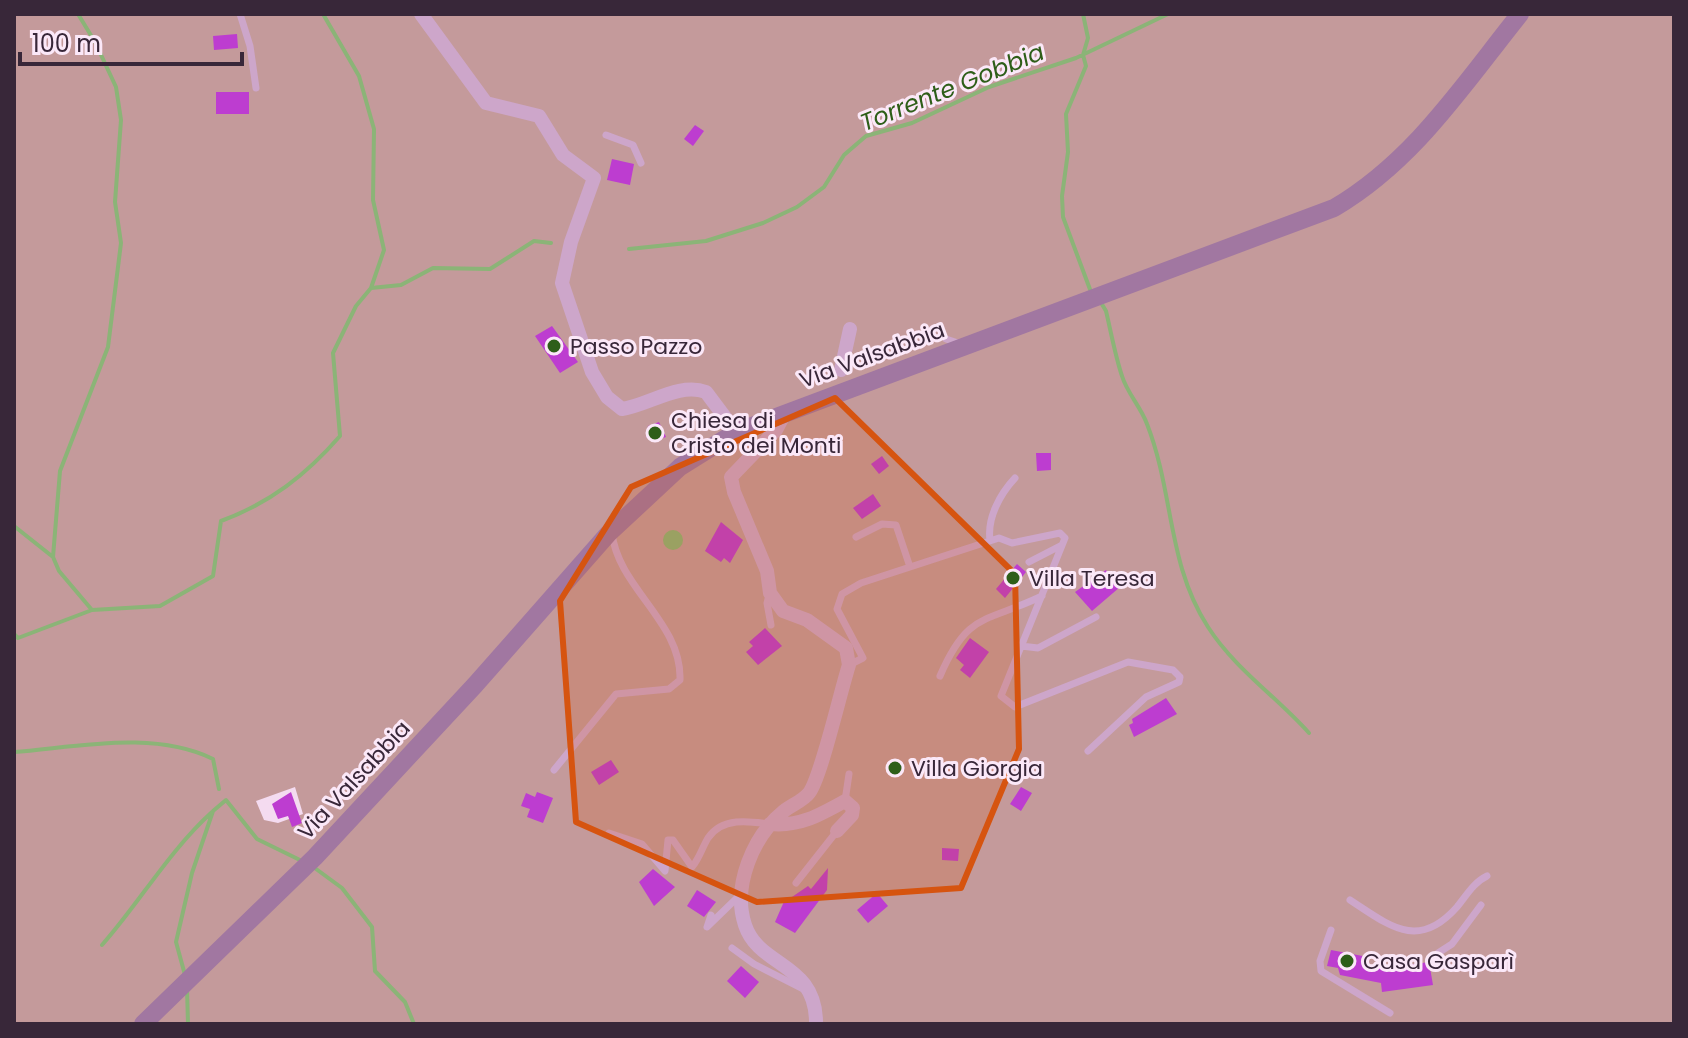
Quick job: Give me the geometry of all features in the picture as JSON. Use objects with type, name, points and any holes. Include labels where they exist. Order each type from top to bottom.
[{"type":"main road","name":"Via Valsabbia","points":[[143,1024],[315,857],[475,685],[610,532],[680,467],[736,432],[1306,221],[1358,194],[1388,172],[1421,140],[1520,14]]},
{"type":"street","points":[[421,14],[486,103],[539,116],[563,155],[594,178],[571,242],[562,283],[592,372],[607,397],[622,409],[692,388],[706,392],[722,404],[736,432]]},
{"type":"street","points":[[841,370],[850,329]]},
{"type":"street","points":[[785,413],[776,430],[731,477],[734,492],[767,571],[770,593],[783,611],[807,620],[846,648],[849,665],[810,793],[770,824],[754,846],[742,894],[744,922],[754,945],[781,960],[811,993],[816,1024]]},
{"type":"street","points":[[770,824],[788,826],[845,801],[853,808],[852,815],[837,831]]},
{"type":"lane","points":[[238,30],[241,15]]},
{"type":"lane","points":[[241,15],[250,46],[256,88]]},
{"type":"lane","points":[[606,135],[633,145],[641,163]]},
{"type":"lane","points":[[946,339],[967,346]]},
{"type":"lane","points":[[990,540],[988,528],[997,505],[1015,478]]},
{"type":"lane","points":[[856,537],[882,524],[896,525],[910,567]]},
{"type":"lane","points":[[554,770],[616,694],[669,689],[680,680],[680,664],[664,628],[625,573],[614,551],[610,532]]},
{"type":"lane","points":[[849,665],[863,658],[837,609],[842,594],[861,583],[990,540],[999,538],[1012,543],[1060,533],[1065,538],[1001,696],[1015,707],[1128,662],[1178,672],[1179,682],[1146,697],[1088,751]]},
{"type":"lane","points":[[1029,562],[1062,545]]},
{"type":"lane","points":[[770,593],[767,603],[771,625]]},
{"type":"lane","points":[[940,676],[952,649],[972,623],[1042,596]]},
{"type":"lane","points":[[1021,646],[1038,648],[1096,617]]},
{"type":"lane","points":[[845,801],[849,774]]},
{"type":"lane","points":[[609,833],[642,844],[665,871],[668,840],[673,840],[692,867],[710,835],[717,829],[740,820],[770,824]]},
{"type":"lane","points":[[796,883],[837,831]]},
{"type":"lane","points":[[1350,900],[1386,923],[1410,933],[1428,931],[1446,919],[1479,880],[1487,876]]},
{"type":"lane","points":[[711,915],[707,927],[742,894]]},
{"type":"lane","points":[[1438,953],[1460,935],[1481,905]]},
{"type":"lane","points":[[1331,930],[1320,961],[1321,971],[1390,1013]]},
{"type":"lane","points":[[732,948],[754,964],[811,993]]},
{"type":"highlighted area","points":[[835,398],[1015,574],[1019,749],[961,888],[757,902],[576,822],[560,601],[631,487]]},
{"type":"shaded area","points":[[14,14],[1674,14],[1674,1024],[14,1024]],"holes":[[[295,787],[303,814],[278,823],[264,820],[256,801]]]},
{"type":"shaded area","points":[[673,530],[680,533],[683,540],[680,547],[673,550],[666,547],[663,540],[666,533]]},
{"type":"building","points":[[237,34],[238,48],[214,50],[213,36]]},
{"type":"building","points":[[216,92],[249,92],[249,114],[216,114]]},
{"type":"building","points":[[695,125],[704,131],[693,146],[684,139]]},
{"type":"building","points":[[612,159],[634,164],[630,185],[607,180]]},
{"type":"building","points":[[552,326],[578,362],[560,373],[535,336]]},
{"type":"building","name":"Chiesa di Cristo dei Monti","points":[[659,422],[666,437],[655,441],[646,437],[648,426]]},
{"type":"building","points":[[1036,453],[1051,453],[1051,470],[1037,471]]},
{"type":"building","points":[[882,456],[889,466],[879,474],[871,464]]},
{"type":"building","points":[[873,494],[881,506],[862,519],[853,508]]},
{"type":"building","points":[[721,522],[743,540],[730,563],[724,558],[721,562],[705,551]]},
{"type":"building","name":"Villa Teresa","points":[[1017,564],[1026,572],[1005,598],[996,589]]},
{"type":"building","points":[[1106,570],[1120,587],[1092,611],[1075,592]]},
{"type":"building","points":[[765,628],[782,646],[758,665],[746,652],[753,646],[749,642]]},
{"type":"building","points":[[970,638],[989,652],[970,678],[960,670],[964,665],[956,658]]},
{"type":"building","points":[[1166,698],[1177,714],[1134,737],[1129,725],[1133,723],[1132,719]]},
{"type":"building","points":[[611,760],[619,772],[599,785],[591,772]]},
{"type":"building","points":[[1021,787],[1032,793],[1021,811],[1010,804]]},
{"type":"building","points":[[291,792],[302,823],[292,827],[288,816],[278,819],[272,804]]},
{"type":"building","points":[[537,792],[553,798],[543,823],[527,817],[530,809],[521,806],[526,793],[535,797]]},
{"type":"building","points":[[942,848],[959,849],[958,861],[942,860]]},
{"type":"building","points":[[828,868],[827,890],[795,933],[775,922],[786,897],[789,899],[808,886],[811,889]]},
{"type":"building","points":[[653,869],[675,887],[654,906],[639,882]]},
{"type":"building","points":[[697,890],[716,902],[704,917],[687,906]]},
{"type":"building","points":[[877,893],[888,906],[868,923],[857,910]]},
{"type":"building","points":[[1331,950],[1368,957],[1366,965],[1380,965],[1380,969],[1429,962],[1433,985],[1382,992],[1381,983],[1340,975],[1338,968],[1327,966]]},
{"type":"building","points":[[741,966],[759,982],[745,998],[727,981]]},
{"type":"waterway","points":[[53,557],[60,471],[108,347],[121,243],[115,202],[121,120],[116,87],[78,14]]},
{"type":"waterway","points":[[323,14],[359,76],[374,129],[373,200],[384,250],[371,288]]},
{"type":"waterway","points":[[1083,14],[1088,38],[1083,55],[1086,66],[1066,114],[1068,152],[1062,196],[1063,217],[1091,292]]},
{"type":"waterway","name":"Torrente Gobbia","points":[[629,249],[706,241],[763,223],[797,207],[824,187],[844,155],[866,136],[912,123],[989,87],[1076,58],[1168,14]]},
{"type":"waterway","points":[[14,634],[18,638],[92,610],[160,606],[213,576],[221,521],[255,506],[286,486],[340,436],[333,353],[356,306],[371,288],[401,285],[433,268],[490,269],[534,241],[551,243]]},
{"type":"waterway","points":[[1100,301],[1106,311],[1124,382],[1144,418],[1156,450],[1178,553],[1195,603],[1208,627],[1243,670],[1309,733]]},
{"type":"waterway","points":[[14,526],[53,557],[59,571],[92,610]]},
{"type":"waterway","points":[[14,752],[90,744],[166,745],[213,759],[219,789]]},
{"type":"waterway","points":[[185,975],[176,942],[192,873],[213,811],[226,800],[257,839],[304,862]]},
{"type":"waterway","points":[[102,945],[182,843],[212,812]]},
{"type":"waterway","points":[[312,866],[342,888],[372,927],[375,971],[405,1002],[414,1024]]},
{"type":"waterway","points":[[187,988],[188,1024]]},
{"type":"place","name":"Passo Pazzo","points":[[554,346]]},
{"type":"place","name":"Chiesa di Cristo dei Monti","points":[[655,433]]},
{"type":"place","name":"Villa Teresa","points":[[1013,578]]},
{"type":"place","name":"Villa Giorgia","points":[[895,768]]},
{"type":"place","name":"Casa Gasparì","points":[[1347,961]]}]
